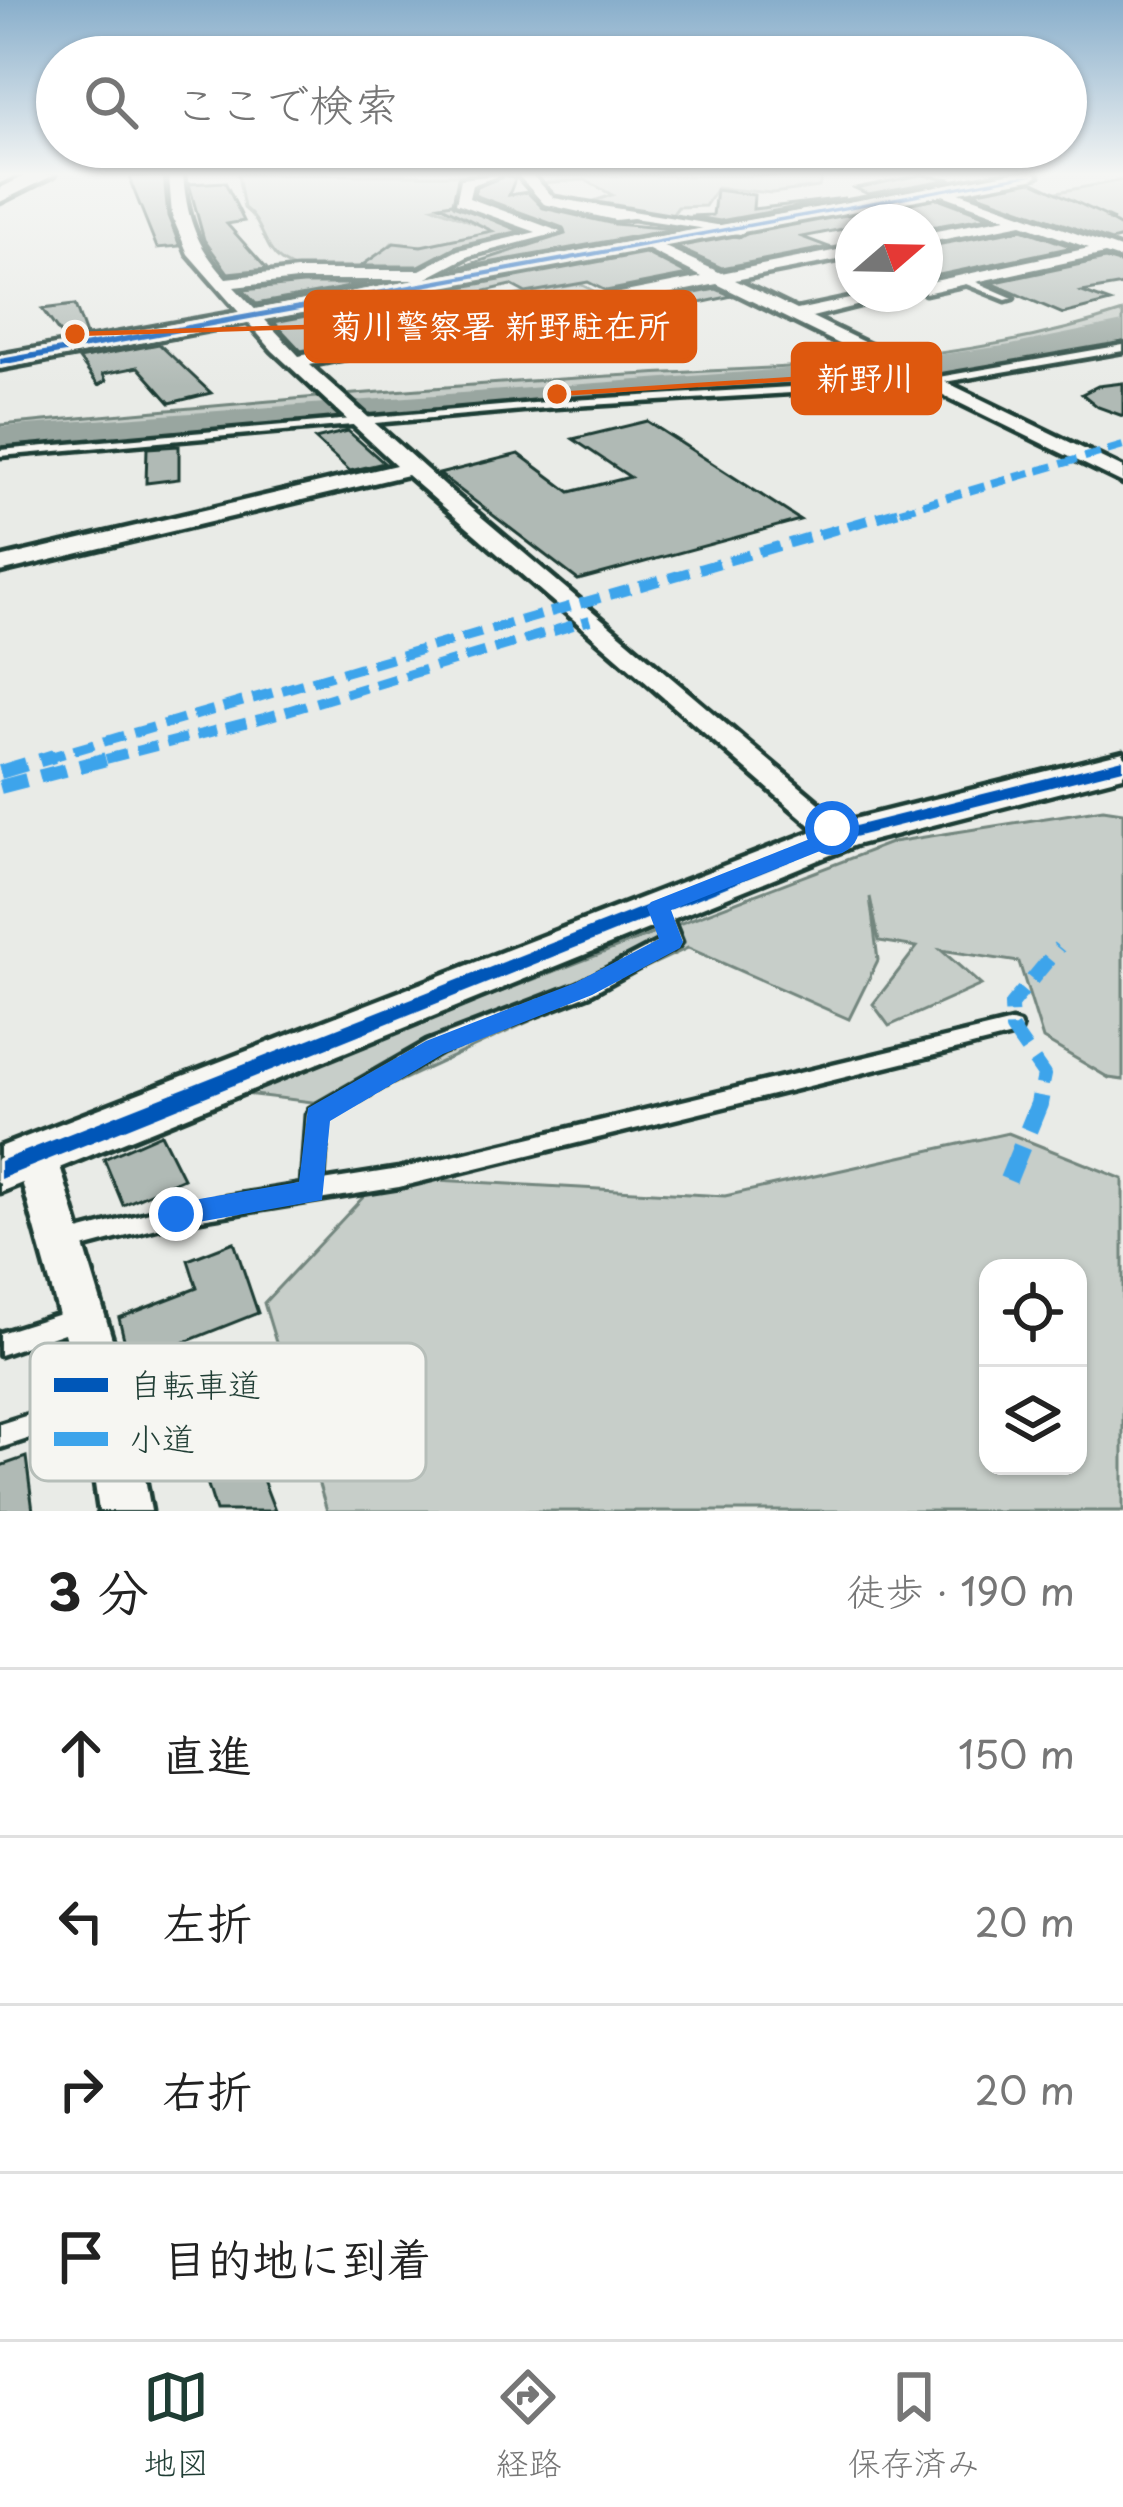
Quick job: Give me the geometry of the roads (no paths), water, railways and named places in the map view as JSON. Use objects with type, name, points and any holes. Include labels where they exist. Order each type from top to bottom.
[{"type":"street","points":[[191,246],[221,284],[355,420],[841,835]]},
{"type":"street","points":[[221,284],[297,275],[433,279],[464,253],[496,246]]},
{"type":"street","points":[[0,362],[433,279],[652,246],[1123,476]]},
{"type":"street","points":[[943,284],[1116,250]]},
{"type":"street","points":[[296,362],[835,256]]},
{"type":"street","points":[[794,316],[835,307]]},
{"type":"street","points":[[0,565],[410,468]]},
{"type":"street","points":[[90,1343],[61,1245],[18,1163],[841,835],[1123,764]]},
{"type":"street","points":[[120,1481],[125,1511]]},
{"type":"lane","points":[[964,280],[1010,298]]},
{"type":"lane","points":[[0,453],[556,404],[927,382],[1123,348]]},
{"type":"lane","points":[[312,1192],[317,1115],[434,1047],[584,989],[672,942],[658,907]]},
{"type":"lane","points":[[61,1245],[176,1214],[399,1178],[1012,1029]]},
{"type":"lane","points":[[0,1344],[82,1317]]},
{"type":"lane","points":[[0,1436],[30,1426]]},
{"type":"waterway","points":[[0,437],[894,370],[1011,354],[1123,331]]},
{"type":"place","name":"菊川警察署 新野駐在所","points":[[75,334]]},
{"type":"place","name":"新野川","points":[[557,394]]}]
